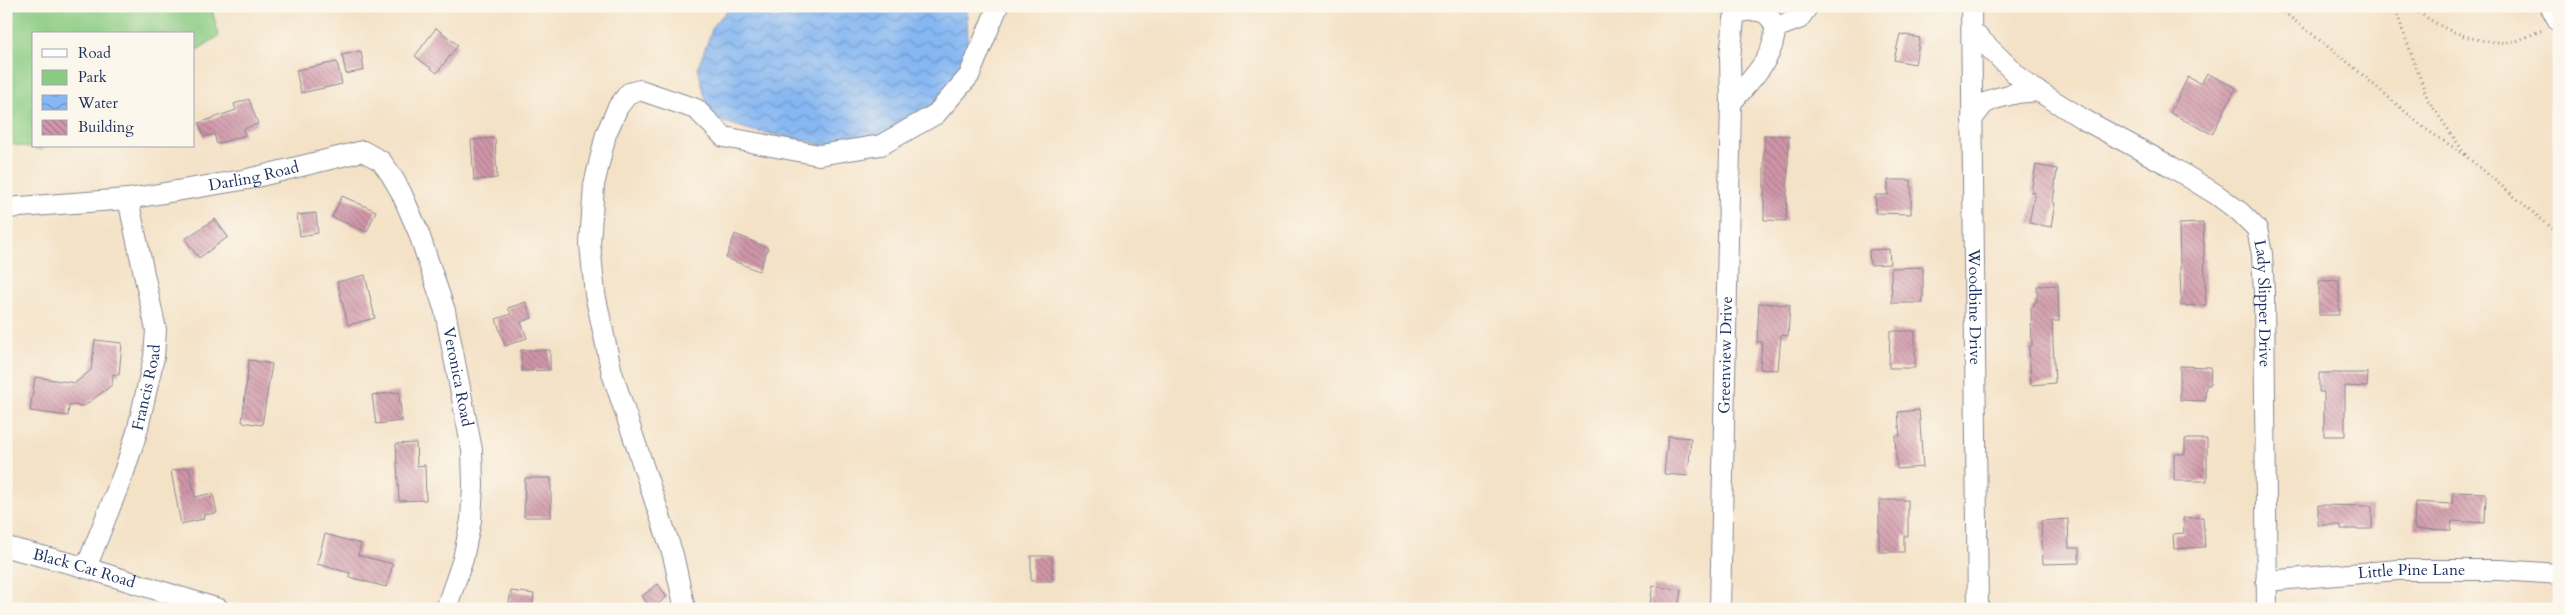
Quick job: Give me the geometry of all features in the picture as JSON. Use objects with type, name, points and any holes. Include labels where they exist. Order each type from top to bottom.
[{"type":"street","points":[[685,609],[673,555],[612,373],[595,294],[590,244],[594,185],[606,134],[618,107],[628,93],[640,90],[696,109],[724,137],[819,155],[881,146],[936,114],[968,76],[998,6]]},
{"type":"street","points":[[1731,103],[1770,54],[1775,42],[1776,28],[1800,19],[1808,6]]},
{"type":"street","name":"Woodbine Drive","points":[[1971,6],[1978,609]]},
{"type":"street","name":"Greenview Drive","points":[[1720,609],[1731,103],[1730,57],[1734,19],[1737,14],[1759,10],[1768,14],[1776,28]]},
{"type":"street","name":"Lady Slipper Drive","points":[[1972,31],[2026,84],[2083,119],[2172,167],[2240,212],[2257,229],[2262,254],[2264,293],[2267,609]]},
{"type":"street","points":[[1972,119],[1984,104],[1994,99],[2017,93],[2038,92]]},
{"type":"street","name":"Darling Road","points":[[6,208],[128,199],[248,178],[343,154],[362,152],[376,157]]},
{"type":"street","name":"Veronica Road","points":[[376,157],[390,173],[402,192],[430,267],[444,311],[472,450],[474,486],[471,520],[463,559],[446,609]]},
{"type":"street","name":"Francis Road","points":[[86,568],[124,472],[137,432],[154,357],[156,330],[128,199]]},
{"type":"street","name":"Black Cat Road","points":[[6,547],[86,568],[219,609]]},
{"type":"street","name":"Little Pine Lane","points":[[2266,581],[2398,570],[2500,570],[2559,574]]},
{"type":"path","points":[[2276,6],[2350,64],[2424,128],[2467,157],[2559,234]]},
{"type":"path","points":[[2394,6],[2428,100],[2467,157]]},
{"type":"path","points":[[2411,6],[2423,17],[2478,41],[2497,43],[2517,40],[2544,30],[2556,16]]},
{"type":"green space","points":[[6,6],[211,6],[219,36],[195,51],[195,32],[32,32],[32,148],[44,148],[41,150],[6,143]]},
{"type":"water","points":[[732,6],[967,6],[968,54],[956,85],[904,130],[826,148],[810,141],[754,131],[718,120],[707,105],[698,68],[714,24]]},
{"type":"building","points":[[436,28],[458,45],[437,73],[415,56]]},
{"type":"building","points":[[1900,34],[1920,38],[1915,64],[1894,60]]},
{"type":"building","points":[[361,51],[364,70],[346,74],[342,55]]},
{"type":"building","points":[[337,62],[342,84],[301,93],[296,70]]},
{"type":"building","points":[[2207,73],[2236,88],[2212,134],[2170,113],[2188,77],[2201,84]]},
{"type":"building","points":[[249,99],[258,124],[243,129],[245,135],[217,144],[214,134],[204,137],[199,123],[236,110],[234,104]]},
{"type":"building","points":[[1764,135],[1789,136],[1786,221],[1764,220]]},
{"type":"building","points":[[495,138],[497,178],[474,180],[471,140]]},
{"type":"building","points":[[2036,165],[2057,169],[2053,203],[2055,203],[2051,227],[2029,223],[2035,193],[2031,192]]},
{"type":"building","points":[[1888,180],[1911,180],[1911,214],[1875,213],[1876,195],[1888,195]]},
{"type":"building","points":[[342,196],[376,211],[367,232],[332,217]]},
{"type":"building","points":[[316,213],[318,233],[300,236],[297,215]]},
{"type":"building","points":[[215,219],[228,237],[199,258],[185,239]]},
{"type":"building","points":[[2203,223],[2206,305],[2181,306],[2179,224]]},
{"type":"building","points":[[735,234],[768,248],[759,271],[726,258]]},
{"type":"building","points":[[1889,249],[1890,264],[1870,265],[1869,250]]},
{"type":"building","points":[[1923,267],[1923,303],[1892,303],[1891,268]]},
{"type":"building","points":[[365,275],[375,318],[348,325],[337,282]]},
{"type":"building","points":[[2339,280],[2339,315],[2319,315],[2319,281]]},
{"type":"building","points":[[2058,285],[2059,321],[2052,321],[2055,383],[2031,385],[2029,346],[2032,346],[2031,307],[2034,307],[2034,302],[2037,302],[2037,286]]},
{"type":"building","points":[[526,302],[532,318],[521,322],[527,338],[505,346],[496,319],[511,314],[508,308]]},
{"type":"building","points":[[1759,303],[1790,305],[1788,336],[1781,335],[1778,370],[1760,369],[1762,342],[1757,342]]},
{"type":"building","points":[[1890,331],[1915,331],[1915,368],[1889,368]]},
{"type":"building","points":[[95,340],[122,343],[119,375],[113,374],[112,385],[84,406],[69,405],[68,416],[30,411],[35,377],[75,383],[91,370]]},
{"type":"building","points":[[521,350],[550,350],[550,370],[522,371]]},
{"type":"building","points":[[249,360],[272,364],[262,425],[242,422]]},
{"type":"building","points":[[2180,366],[2211,367],[2210,385],[2206,385],[2205,401],[2180,400]]},
{"type":"building","points":[[2319,373],[2368,373],[2367,387],[2345,386],[2345,436],[2324,436],[2324,392],[2319,392]]},
{"type":"building","points":[[399,392],[402,421],[376,424],[372,395]]},
{"type":"building","points":[[1919,410],[1923,467],[1897,469],[1895,436],[1900,436],[1898,412]]},
{"type":"building","points":[[1668,436],[1691,438],[1688,476],[1664,474]]},
{"type":"building","points":[[2185,439],[2207,439],[2207,481],[2174,481],[2174,454],[2185,454]]},
{"type":"building","points":[[416,443],[417,466],[425,465],[426,500],[399,501],[396,444]]},
{"type":"building","points":[[189,467],[195,497],[213,493],[217,513],[203,515],[204,519],[181,524],[171,471]]},
{"type":"building","points":[[525,478],[551,478],[551,517],[524,517]]},
{"type":"building","points":[[2453,492],[2486,493],[2485,523],[2452,521],[2451,530],[2414,529],[2415,502],[2452,504]]},
{"type":"building","points":[[1879,500],[1908,500],[1908,536],[1904,536],[1904,552],[1879,552]]},
{"type":"building","points":[[2318,505],[2372,506],[2372,529],[2341,529],[2341,525],[2318,525]]},
{"type":"building","points":[[2203,517],[2205,547],[2174,549],[2173,534],[2184,533],[2183,518]]},
{"type":"building","points":[[2068,519],[2069,548],[2079,548],[2079,563],[2043,564],[2041,521]]},
{"type":"building","points":[[325,534],[361,544],[358,555],[393,564],[386,587],[349,577],[350,573],[317,564]]},
{"type":"building","points":[[1031,556],[1052,556],[1052,581],[1031,581]]},
{"type":"building","points":[[658,584],[667,597],[651,609],[642,596]]},
{"type":"building","points":[[1653,586],[1681,590],[1678,609],[1649,609]]},
{"type":"building","points":[[511,591],[534,594],[532,609],[508,609]]}]
